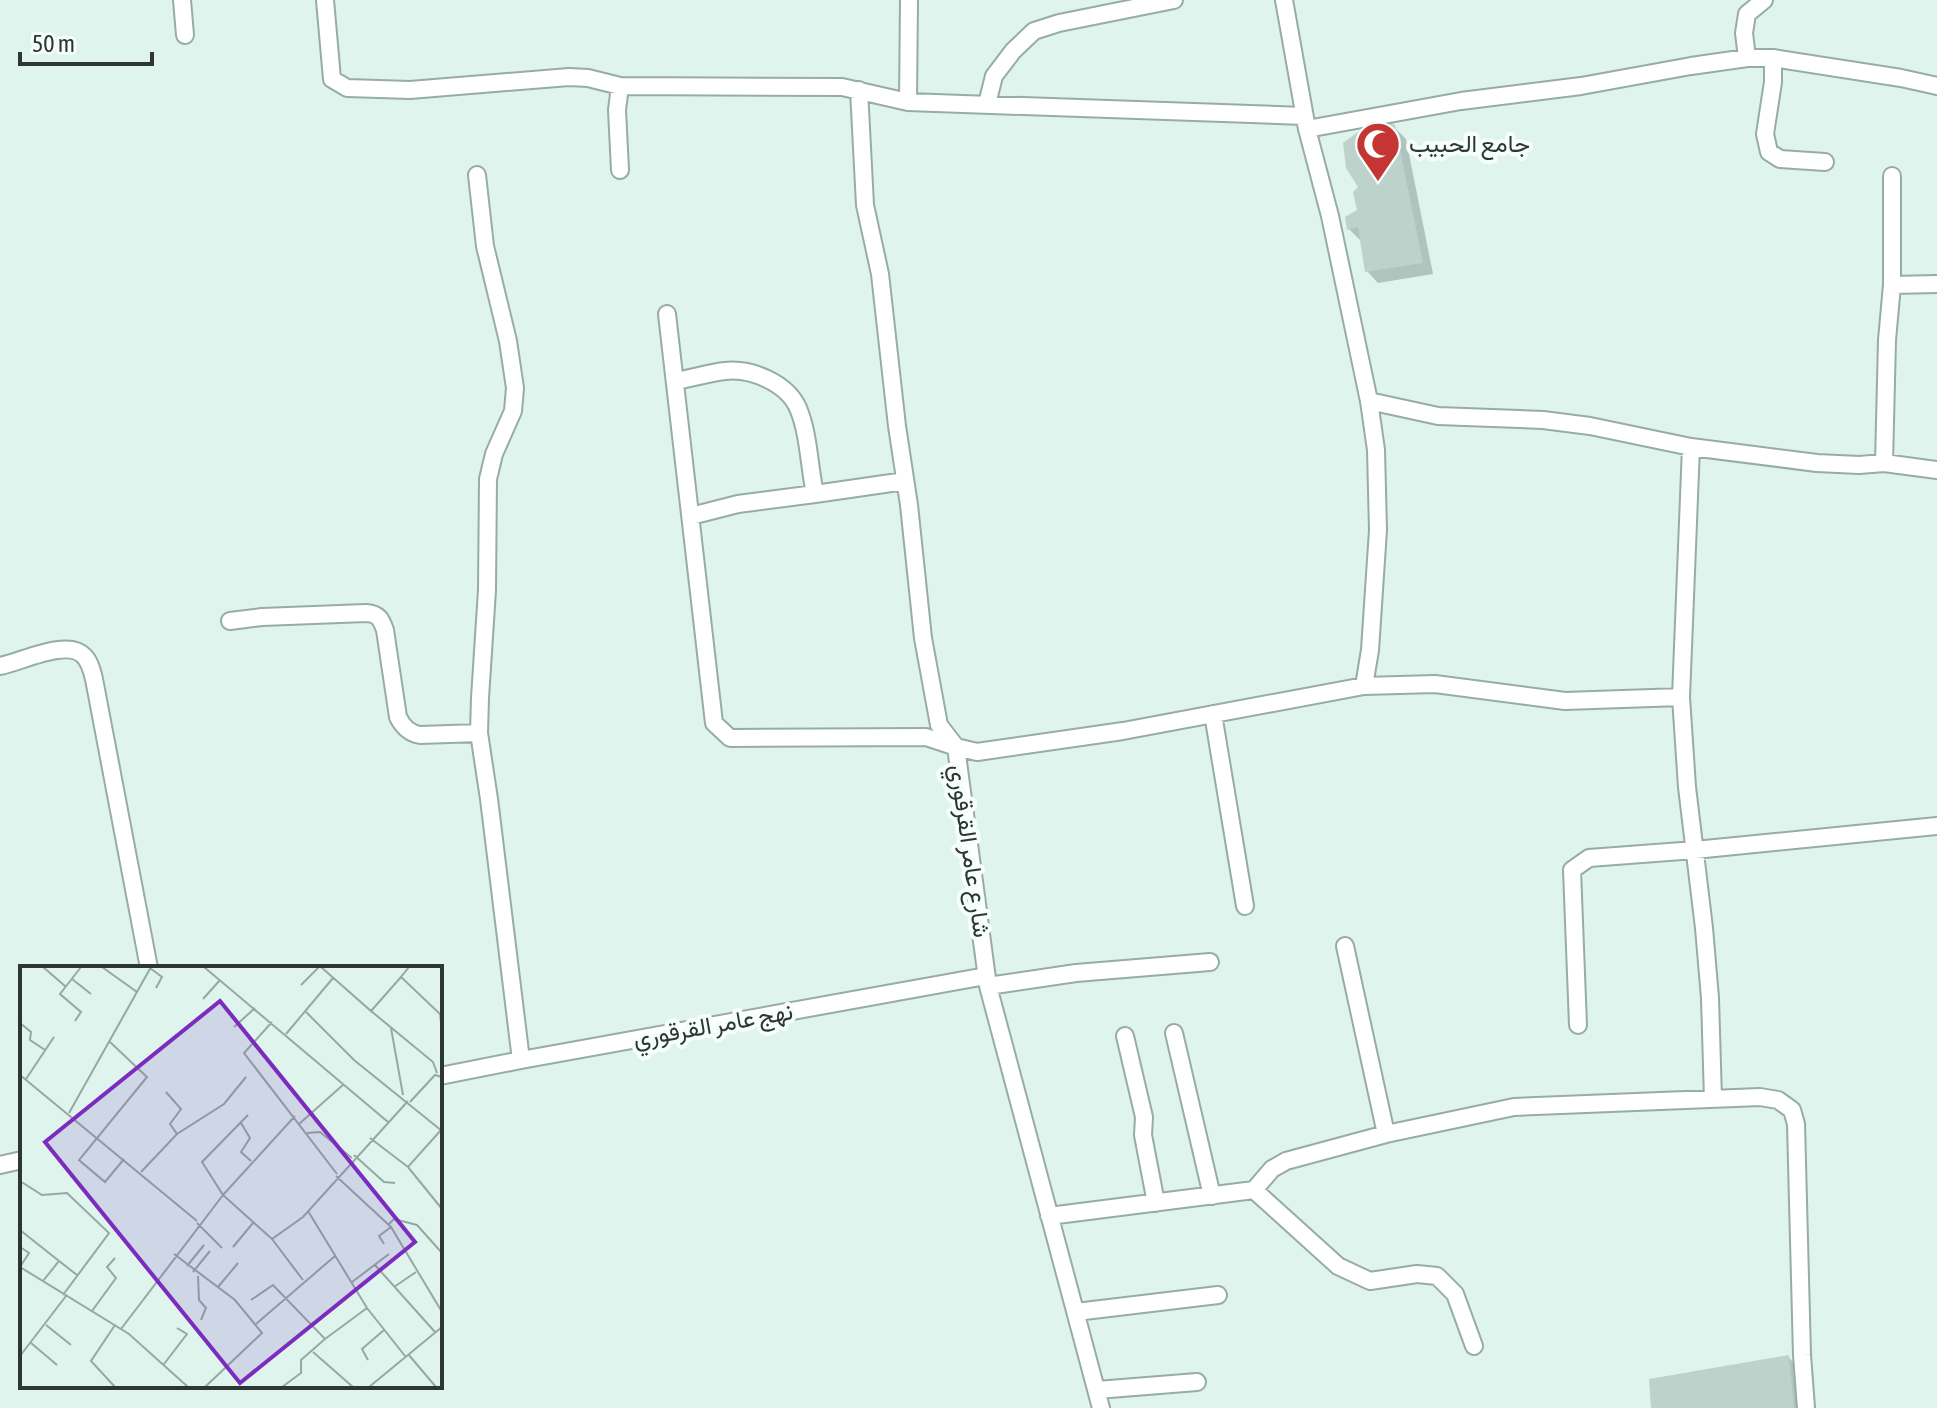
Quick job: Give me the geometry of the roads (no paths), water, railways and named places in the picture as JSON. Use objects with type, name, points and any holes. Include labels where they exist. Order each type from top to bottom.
[{"type":"street","points":[[182,0],[185,35]]},
{"type":"street","points":[[325,0],[332,79],[347,88],[410,90],[569,77],[620,86],[842,87],[908,102],[1305,123],[1581,86],[1747,58],[1773,58],[1937,86]]},
{"type":"street","points":[[908,102],[909,0]]},
{"type":"street","points":[[987,104],[994,76],[1013,51],[1034,31],[1059,23],[1174,0]]},
{"type":"street","points":[[1284,0],[1305,123],[1330,216],[1369,401],[1376,450],[1378,530],[1370,650],[1364,686]]},
{"type":"street","points":[[1747,58],[1744,33],[1747,14],[1764,0]]},
{"type":"street","points":[[1773,58],[1773,82],[1765,134],[1769,152],[1780,159],[1825,162]]},
{"type":"street","points":[[620,86],[617,110],[620,170]]},
{"type":"street","points":[[859,90],[865,205],[880,274],[931,685],[939,725],[956,747],[977,752],[1123,731],[1364,686],[1435,684],[1565,701],[1681,697]]},
{"type":"street","points":[[477,175],[485,246],[508,341],[515,388],[513,411],[494,454],[488,479],[487,590],[479,733],[521,1060]]},
{"type":"street","points":[[1884,463],[1887,340],[1892,285],[1892,176]]},
{"type":"street","points":[[1892,285],[1937,284]]},
{"type":"street","name":"شارع عامر القرقوري","points":[[667,314],[714,723],[730,738],[926,737],[956,747],[987,981],[1101,1408]]},
{"type":"street","points":[[676,381],[728,371],[751,373],[788,393],[798,409],[803,427],[815,494]]},
{"type":"street","points":[[1369,401],[1438,416],[1543,420],[1590,426],[1691,447],[1817,463],[1884,463],[1937,470]]},
{"type":"street","points":[[1691,447],[1681,697],[1687,787],[1710,998],[1713,1099]]},
{"type":"street","points":[[691,516],[738,504],[905,481]]},
{"type":"street","points":[[230,621],[262,617],[376,614],[385,630],[398,717],[402,725],[413,734],[420,735],[479,733]]},
{"type":"street","points":[[0,666],[70,648],[82,653],[89,663],[149,966]]},
{"type":"street","points":[[1213,714],[1245,906]]},
{"type":"street","points":[[1578,1025],[1572,870],[1589,858],[1937,826]]},
{"type":"street","points":[[1345,946],[1386,1134]]},
{"type":"street","name":"نهج عامر القرقوري","points":[[442,1076],[987,981],[1210,962]]},
{"type":"street","points":[[1174,1033],[1212,1196]]},
{"type":"street","points":[[1125,1036],[1144,1117],[1143,1135],[1156,1203]]},
{"type":"street","points":[[1049,1216],[1254,1190],[1272,1169],[1286,1161],[1386,1134],[1514,1107],[1760,1097],[1778,1100],[1792,1110],[1796,1124],[1806,1408]]},
{"type":"street","points":[[0,1165],[20,1160]]},
{"type":"street","points":[[1254,1190],[1338,1266],[1370,1281],[1417,1274],[1437,1276],[1455,1294],[1474,1346]]},
{"type":"street","points":[[1076,1312],[1218,1295]]},
{"type":"street","points":[[1097,1390],[1197,1382]]},
{"type":"place","name":"جامع الحبيب","points":[[1378,183]]}]
